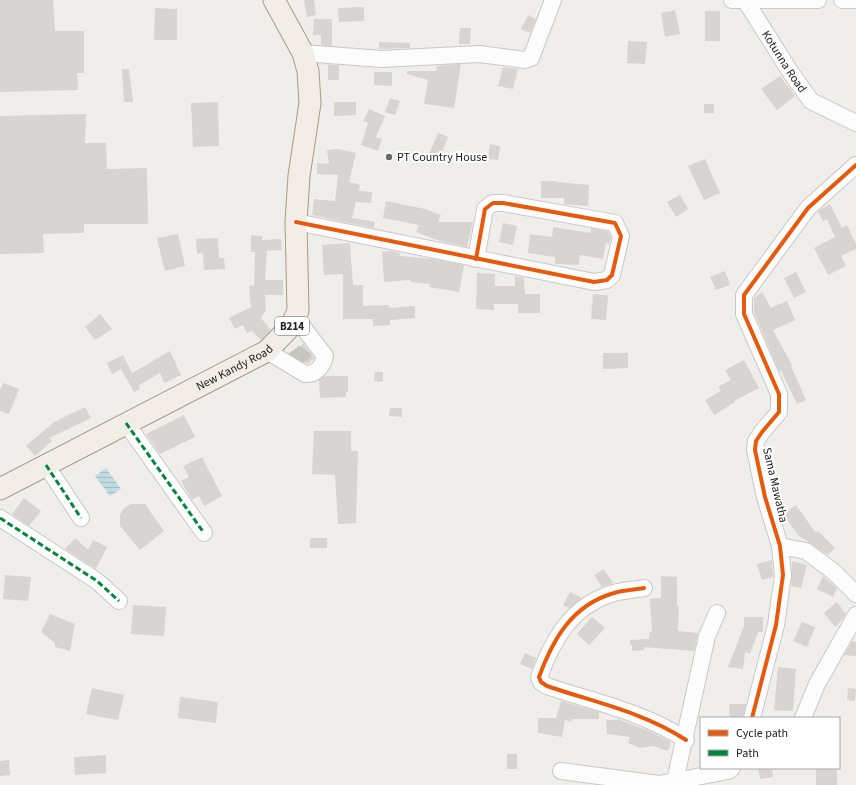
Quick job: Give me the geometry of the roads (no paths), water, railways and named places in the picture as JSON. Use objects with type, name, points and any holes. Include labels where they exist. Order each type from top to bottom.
[{"type":"main road","name":"B214","points":[[274,0],[303,54],[308,71],[310,103],[299,176],[296,222],[299,289],[296,318]]},
{"type":"main road","name":"New Kandy Road","points":[[0,489],[267,351],[291,326],[296,318]]},
{"type":"street","points":[[303,54],[382,59],[479,54],[525,60],[531,58],[553,0]]},
{"type":"street","points":[[741,0],[818,0]]},
{"type":"street","name":"Kotunna Road","points":[[741,0],[811,101],[856,123]]},
{"type":"street","points":[[842,0],[856,0]]},
{"type":"street","name":"Sama Mawatha","points":[[752,717],[776,625],[783,575],[780,546],[765,497],[754,450],[756,441],[778,412],[779,394],[744,314],[744,295],[808,208],[856,165]]},
{"type":"street","points":[[296,222],[476,259],[594,282],[607,280],[612,275],[621,236],[615,223],[503,203],[492,203],[485,209],[476,259]]},
{"type":"street","points":[[267,351],[289,361],[305,374],[316,371],[324,363],[325,356],[310,340],[296,318]]},
{"type":"street","points":[[126,423],[204,533]]},
{"type":"street","points":[[46,465],[81,518]]},
{"type":"street","points":[[0,518],[97,581],[119,601]]},
{"type":"street","points":[[780,546],[806,551],[834,572],[856,594]]},
{"type":"street","points":[[644,588],[614,593],[595,601],[568,620],[552,648],[539,677],[546,686],[667,727],[686,740]]},
{"type":"street","points":[[676,783],[707,636],[717,613]]},
{"type":"street","points":[[802,717],[817,684],[856,615]]},
{"type":"street","points":[[561,771],[659,784],[676,783],[728,771],[731,769]]},
{"type":"water","points":[[106,468],[121,489],[110,496],[95,476]]},
{"type":"tunnel","points":[[293,360],[303,353],[309,344]]},
{"type":"place","name":"PT Country House","points":[[389,157]]}]
